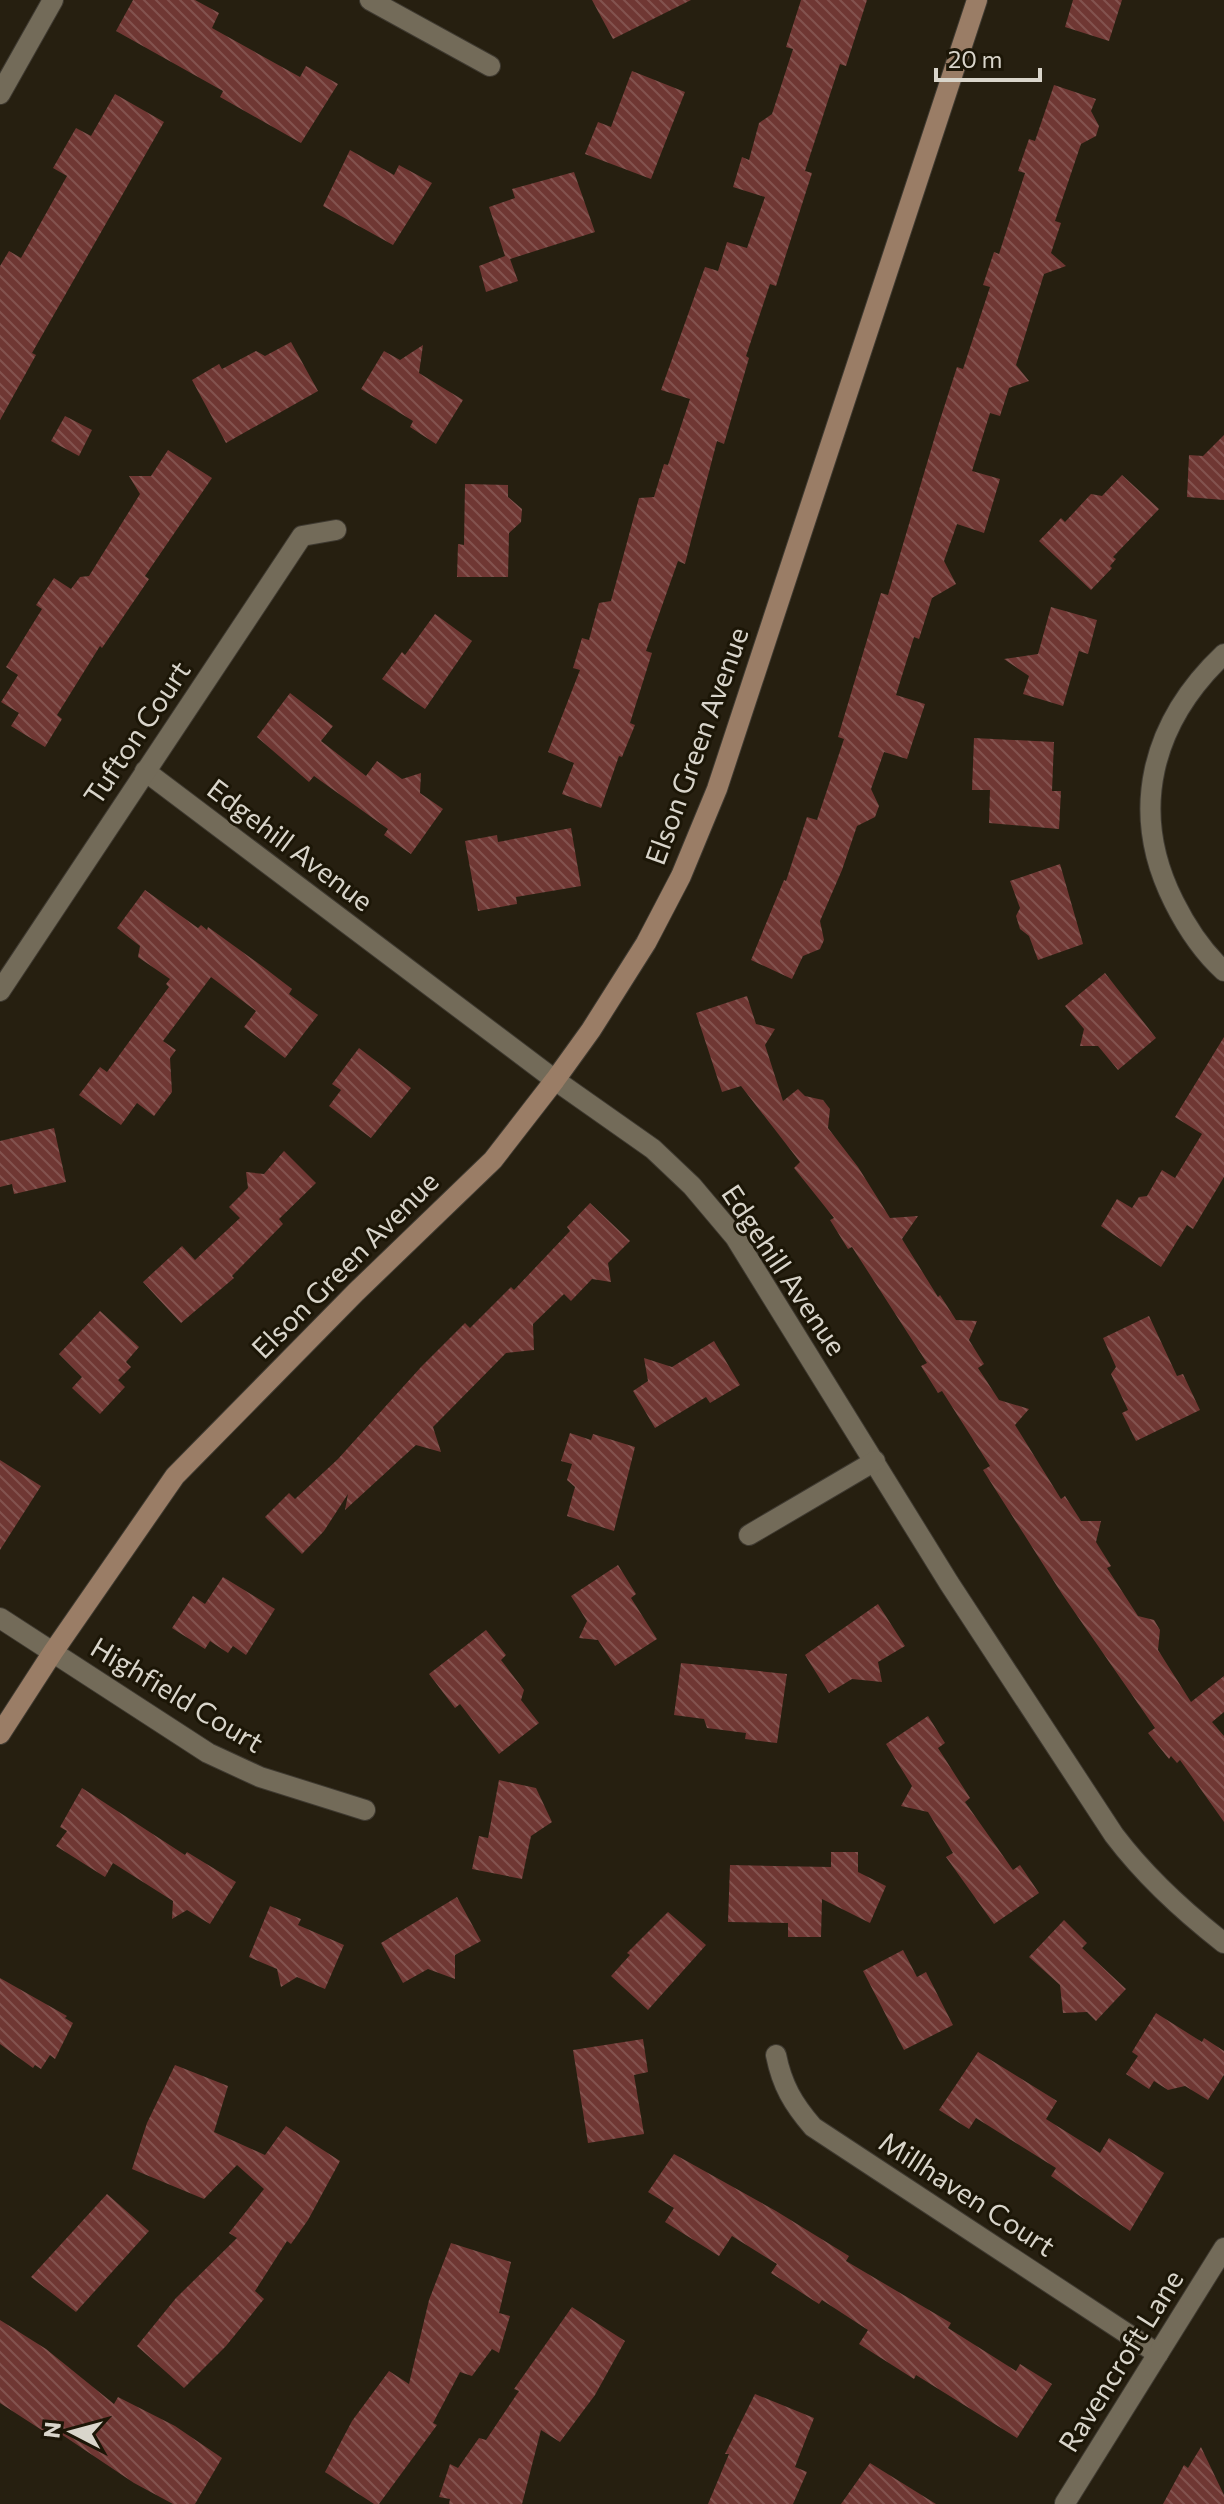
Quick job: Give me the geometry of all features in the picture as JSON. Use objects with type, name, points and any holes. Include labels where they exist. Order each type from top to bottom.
[{"type":"street","points":[[0,94],[53,0]]},
{"type":"street","points":[[370,0],[490,66]]},
{"type":"street","name":"Elson Green Avenue","points":[[0,1734],[175,1476],[356,1292],[493,1160],[591,1030],[646,943],[681,876],[717,789],[977,0]]},
{"type":"street","name":"Tufton Court","points":[[0,991],[302,536],[336,530]]},
{"type":"street","points":[[1224,654],[1202,674],[1178,709],[1161,747],[1152,780],[1149,822],[1160,869],[1171,897],[1185,924],[1224,971]]},
{"type":"street","name":"Edgehill Avenue","points":[[145,771],[555,1080],[653,1149],[692,1186],[735,1237],[949,1583],[1114,1835],[1174,1902],[1224,1943]]},
{"type":"street","points":[[749,1535],[875,1461]]},
{"type":"street","name":"Highfield Court","points":[[0,1618],[208,1753],[260,1777],[365,1810]]},
{"type":"street","name":"Millhaven Court","points":[[776,2055],[781,2078],[793,2104],[813,2127],[1158,2354]]},
{"type":"street","name":"Ravencroft Lane","points":[[1065,2503],[1224,2248]]},
{"type":"building","points":[[133,0],[195,0],[219,13],[212,28],[300,77],[306,66],[338,84],[301,143],[220,97],[223,91],[116,31]]},
{"type":"building","points":[[592,0],[691,0],[613,39]]},
{"type":"building","points":[[801,0],[867,0],[846,66],[840,64],[805,171],[812,173],[776,286],[770,284],[746,356],[749,358],[724,444],[717,441],[685,564],[678,561],[646,651],[652,653],[630,723],[635,725],[622,757],[619,756],[601,808],[562,794],[574,763],[548,752],[580,670],[573,668],[582,638],[589,640],[599,603],[611,601],[639,498],[654,497],[690,399],[661,390],[705,267],[718,271],[727,242],[747,248],[765,197],[733,187],[742,157],[749,160],[759,123],[772,114],[793,49],[786,47]]},
{"type":"building","points":[[1073,0],[1122,0],[1109,41],[1065,27]]},
{"type":"building","points":[[632,71],[685,92],[651,179],[585,154],[598,122],[611,127]]},
{"type":"building","points":[[1054,85],[1096,99],[1091,111],[1099,126],[1096,136],[1081,144],[1055,221],[1061,223],[1051,253],[1066,266],[1044,274],[1016,365],[1029,381],[1009,388],[1000,416],[990,413],[972,471],[1000,479],[984,533],[957,524],[944,561],[956,584],[932,598],[919,639],[914,637],[896,695],[925,704],[907,759],[884,752],[871,789],[879,806],[875,817],[857,826],[820,921],[824,940],[820,949],[803,956],[792,979],[751,960],[786,881],[807,817],[817,820],[844,739],[838,737],[881,593],[888,595],[957,367],[963,369],[990,287],[983,285],[994,252],[999,254],[1025,173],[1018,171],[1029,139],[1035,141]]},
{"type":"building","points":[[115,94],[164,122],[32,353],[36,355],[0,420],[0,266],[9,251],[21,258],[67,176],[53,168],[76,128],[91,136]]},
{"type":"building","points":[[350,150],[394,175],[399,165],[432,183],[393,245],[323,206]]},
{"type":"building","points":[[574,172],[595,232],[510,259],[518,281],[486,292],[479,266],[505,256],[489,207],[515,198],[512,189]]},
{"type":"building","points":[[291,342],[318,391],[226,443],[192,380],[219,364],[222,369],[256,351],[265,356]]},
{"type":"building","points":[[423,345],[419,373],[463,400],[436,444],[410,427],[413,421],[361,389],[384,351],[400,360]]},
{"type":"building","points":[[65,416],[92,430],[79,456],[51,441]]},
{"type":"building","points":[[1224,435],[1224,500],[1187,497],[1189,455],[1203,456]]},
{"type":"building","points":[[168,450],[212,478],[145,576],[149,579],[102,648],[100,646],[57,715],[62,719],[45,747],[11,726],[19,713],[1,702],[18,675],[6,667],[42,609],[36,605],[54,578],[71,589],[80,577],[89,576],[140,494],[129,476],[151,476]]},
{"type":"building","points":[[1122,475],[1159,509],[1113,557],[1116,559],[1110,566],[1112,568],[1091,590],[1039,541],[1061,518],[1065,522],[1091,494],[1102,496]]},
{"type":"building","points":[[465,484],[508,485],[508,497],[522,509],[521,522],[509,533],[508,577],[457,577],[458,544],[464,545]]},
{"type":"building","points":[[1051,607],[1097,620],[1088,654],[1079,651],[1063,706],[1023,694],[1029,676],[1004,659],[1038,654]]},
{"type":"building","points":[[435,614],[472,641],[425,709],[382,679],[402,652],[405,655]]},
{"type":"building","points":[[290,693],[333,726],[321,741],[366,776],[377,761],[402,779],[421,773],[420,793],[443,809],[411,854],[384,835],[388,829],[314,776],[309,782],[257,737]]},
{"type":"building","points":[[974,738],[1054,742],[1052,791],[1061,791],[1059,829],[989,823],[990,790],[972,790]]},
{"type":"building","points":[[571,828],[581,886],[516,897],[517,904],[478,911],[465,841],[497,835],[498,842]]},
{"type":"building","points":[[1060,864],[1083,944],[1038,960],[1029,936],[1020,929],[1016,916],[1020,908],[1010,881]]},
{"type":"building","points":[[145,890],[198,928],[201,925],[207,930],[208,927],[292,989],[289,994],[318,1015],[285,1058],[244,1027],[256,1011],[211,977],[163,1041],[176,1050],[170,1058],[172,1092],[154,1116],[137,1103],[121,1125],[79,1095],[100,1067],[107,1072],[169,987],[166,984],[170,979],[138,957],[140,946],[117,928]]},
{"type":"building","points":[[1105,973],[1156,1038],[1118,1070],[1098,1046],[1080,1046],[1084,1029],[1065,1006]]},
{"type":"building","points":[[747,996],[756,1024],[775,1029],[765,1045],[783,1101],[798,1089],[805,1096],[823,1100],[830,1109],[828,1128],[858,1167],[890,1218],[918,1216],[902,1239],[956,1320],[977,1321],[969,1340],[984,1364],[978,1368],[999,1400],[1029,1409],[1015,1425],[1061,1499],[1065,1496],[1081,1521],[1101,1521],[1096,1542],[1111,1566],[1107,1568],[1138,1616],[1154,1620],[1160,1630],[1158,1650],[1191,1702],[1224,1676],[1224,1712],[1212,1722],[1224,1736],[1224,1822],[1180,1760],[1177,1763],[1171,1756],[1169,1759],[1148,1733],[1155,1728],[1062,1594],[983,1470],[990,1466],[942,1391],[938,1393],[921,1366],[927,1363],[852,1247],[848,1249],[830,1220],[834,1218],[794,1168],[800,1162],[741,1086],[722,1092],[696,1013]]},
{"type":"building","points":[[1224,1037],[1224,1177],[1193,1229],[1187,1225],[1161,1267],[1101,1226],[1117,1199],[1132,1208],[1139,1197],[1147,1196],[1162,1170],[1175,1178],[1202,1134],[1175,1117]]},
{"type":"building","points":[[359,1048],[411,1088],[371,1138],[329,1106],[341,1090],[332,1084]]},
{"type":"building","points":[[54,1128],[66,1182],[14,1194],[12,1184],[0,1187],[0,1141]]},
{"type":"building","points":[[284,1151],[316,1183],[279,1219],[283,1224],[232,1276],[234,1278],[181,1323],[143,1282],[182,1246],[195,1260],[240,1218],[229,1207],[248,1188],[246,1172],[264,1174]]},
{"type":"building","points":[[590,1203],[630,1241],[608,1263],[611,1282],[592,1279],[571,1301],[564,1294],[533,1324],[534,1350],[506,1353],[433,1427],[441,1452],[416,1445],[345,1510],[348,1494],[324,1531],[302,1554],[265,1517],[289,1493],[295,1499],[338,1459],[465,1323],[470,1328],[511,1287],[514,1290],[570,1231],[567,1227]]},
{"type":"building","points":[[100,1311],[139,1347],[126,1362],[131,1367],[118,1380],[125,1387],[100,1414],[72,1388],[82,1377],[59,1354]]},
{"type":"building","points":[[1149,1316],[1177,1376],[1183,1374],[1200,1410],[1136,1441],[1122,1413],[1128,1410],[1111,1374],[1116,1367],[1103,1338]]},
{"type":"building","points":[[714,1341],[740,1385],[710,1403],[706,1397],[655,1428],[633,1391],[648,1381],[644,1358],[672,1367]]},
{"type":"building","points":[[570,1433],[591,1440],[593,1434],[635,1447],[614,1531],[567,1516],[575,1487],[567,1480],[572,1464],[561,1461]]},
{"type":"building","points":[[0,1460],[41,1486],[0,1550]]},
{"type":"building","points":[[618,1565],[636,1594],[631,1598],[657,1639],[615,1666],[598,1640],[579,1638],[587,1621],[571,1596]]},
{"type":"building","points":[[223,1577],[275,1609],[246,1655],[233,1646],[228,1653],[210,1641],[205,1649],[172,1628],[193,1596],[205,1604]]},
{"type":"building","points":[[878,1604],[905,1646],[878,1662],[882,1682],[852,1679],[829,1693],[805,1655]]},
{"type":"building","points":[[486,1630],[506,1655],[501,1660],[524,1690],[521,1700],[539,1723],[499,1754],[460,1704],[455,1708],[429,1674]]},
{"type":"building","points":[[681,1663],[787,1674],[777,1743],[745,1739],[746,1733],[707,1728],[704,1719],[674,1715]]},
{"type":"building","points":[[928,1716],[945,1743],[938,1748],[970,1798],[965,1802],[1013,1870],[1020,1865],[1039,1893],[994,1924],[946,1857],[953,1853],[928,1812],[901,1806],[912,1786],[886,1744]]},
{"type":"building","points":[[499,1780],[536,1788],[552,1822],[531,1836],[522,1879],[472,1869],[479,1836],[488,1838]]},
{"type":"building","points":[[82,1788],[185,1855],[187,1852],[236,1882],[210,1924],[187,1910],[172,1919],[173,1901],[113,1863],[105,1877],[56,1846],[67,1831],[60,1827]]},
{"type":"building","points":[[831,1852],[858,1852],[858,1872],[886,1886],[870,1923],[822,1899],[821,1937],[788,1937],[788,1923],[728,1922],[730,1865],[831,1867]]},
{"type":"building","points":[[457,1897],[481,1941],[455,1955],[455,1979],[428,1969],[403,1983],[381,1943]]},
{"type":"building","points":[[270,1906],[301,1919],[298,1925],[344,1945],[325,1989],[297,1977],[281,1987],[277,1969],[249,1957]]},
{"type":"building","points":[[668,1912],[706,1945],[648,2010],[611,1976],[630,1955],[627,1953]]},
{"type":"building","points":[[1064,1920],[1087,1943],[1082,1948],[1126,1989],[1096,2021],[1087,2012],[1063,2013],[1060,1985],[1029,1957]]},
{"type":"building","points":[[903,1950],[917,1977],[926,1972],[953,2025],[904,2050],[863,1971]]},
{"type":"building","points":[[0,1978],[67,2016],[65,2018],[73,2023],[55,2059],[50,2055],[41,2069],[35,2065],[33,2068],[0,2044]]},
{"type":"building","points":[[1156,2013],[1202,2042],[1204,2038],[1224,2051],[1224,2075],[1208,2100],[1185,2086],[1168,2090],[1154,2081],[1149,2089],[1126,2074],[1138,2056],[1132,2052]]},
{"type":"building","points":[[643,2039],[648,2072],[634,2075],[644,2134],[588,2143],[573,2050]]},
{"type":"building","points":[[978,2052],[1057,2101],[1046,2119],[1100,2153],[1109,2138],[1164,2173],[1130,2231],[1051,2176],[1056,2168],[976,2118],[969,2129],[939,2110]]},
{"type":"building","points":[[175,2065],[228,2086],[214,2132],[265,2155],[286,2126],[340,2161],[308,2220],[291,2244],[287,2241],[255,2291],[264,2299],[226,2346],[184,2388],[137,2346],[176,2298],[237,2238],[229,2233],[264,2189],[237,2165],[204,2199],[132,2169],[147,2123]]},
{"type":"building","points":[[674,2154],[849,2256],[846,2261],[951,2323],[948,2328],[1016,2371],[1020,2364],[1052,2384],[1017,2438],[916,2375],[914,2379],[859,2344],[868,2330],[822,2300],[819,2304],[771,2273],[777,2264],[732,2236],[719,2256],[665,2222],[674,2208],[648,2192]]},
{"type":"building","points":[[107,2194],[149,2231],[76,2312],[31,2277]]},
{"type":"building","points":[[451,2243],[511,2262],[499,2313],[510,2316],[499,2353],[492,2349],[472,2376],[460,2372],[433,2423],[437,2425],[379,2504],[374,2504],[325,2472],[352,2421],[389,2371],[409,2384],[429,2300]]},
{"type":"building","points":[[572,2307],[625,2341],[595,2395],[560,2442],[541,2430],[522,2504],[449,2504],[450,2499],[439,2497],[450,2464],[458,2468],[479,2438],[486,2440],[519,2391],[514,2389]]},
{"type":"building","points":[[0,2320],[46,2349],[114,2404],[118,2397],[175,2426],[222,2458],[195,2504],[173,2504],[134,2483],[58,2432],[54,2438],[0,2403]]},
{"type":"building","points":[[755,2394],[814,2418],[795,2467],[807,2472],[793,2504],[708,2504],[729,2454],[725,2454]]},
{"type":"building","points":[[1201,2447],[1224,2495],[1224,2504],[1163,2504],[1184,2465],[1188,2468]]},
{"type":"building","points":[[870,2463],[936,2504],[841,2504]]}]
